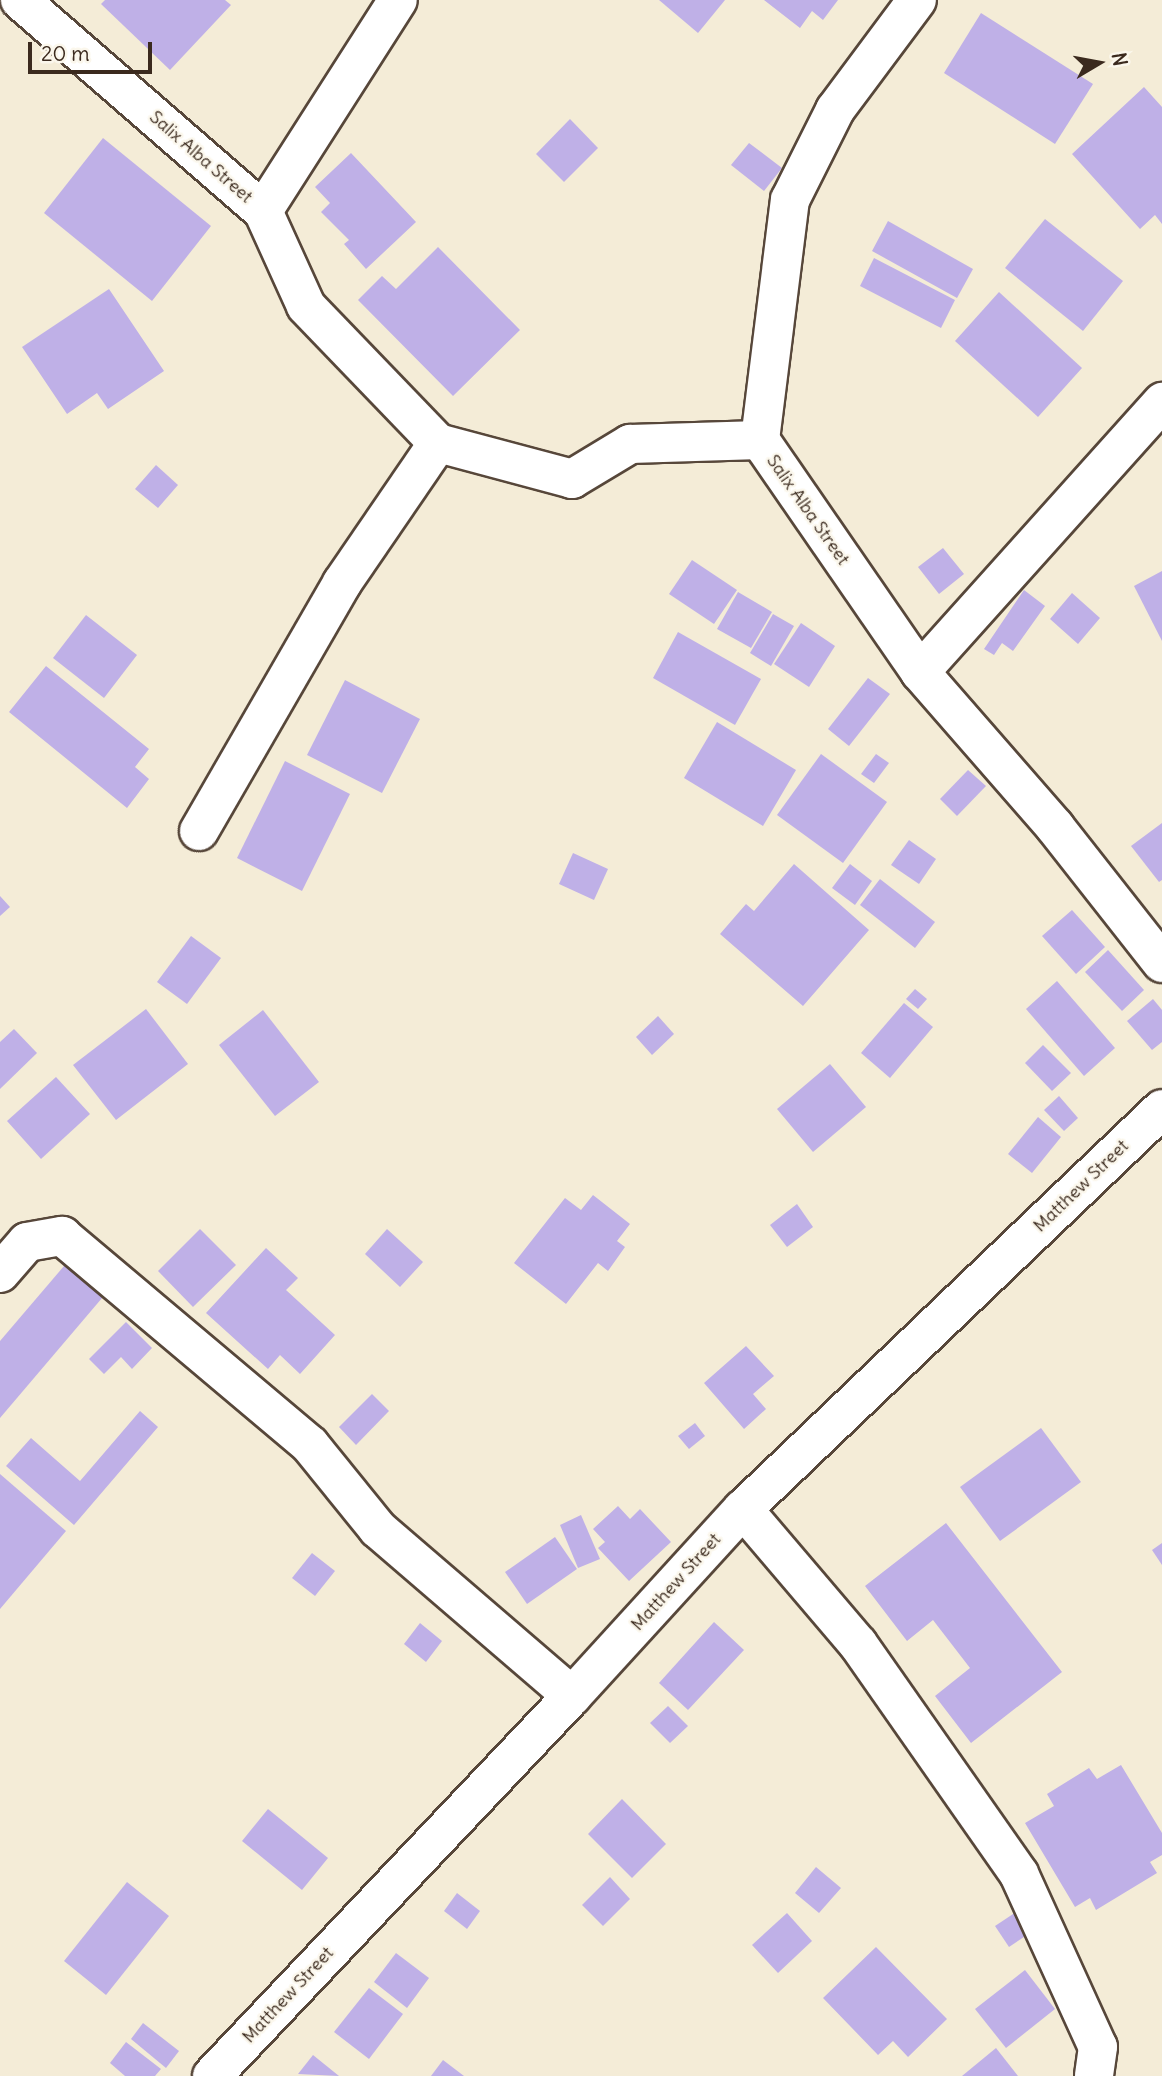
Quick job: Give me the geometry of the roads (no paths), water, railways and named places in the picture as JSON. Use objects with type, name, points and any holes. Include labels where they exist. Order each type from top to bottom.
[{"type":"street","name":"Salix Alba Street","points":[[20,0],[263,211],[306,306],[438,443],[572,479],[630,444],[760,440],[920,672],[1055,827],[1162,963]]},
{"type":"street","points":[[263,211],[398,0]]},
{"type":"street","points":[[760,440],[790,200],[835,110],[917,0]]},
{"type":"street","points":[[920,672],[1162,402]]},
{"type":"street","points":[[199,831],[342,583],[438,443]]},
{"type":"street","name":"Matthew Street","points":[[212,2076],[572,1696],[743,1509],[1162,1109]]},
{"type":"street","points":[[0,1273],[27,1242],[62,1236],[310,1445],[378,1529],[572,1696]]},
{"type":"street","points":[[743,1509],[858,1644],[1020,1874],[1098,2047],[1094,2076]]}]
